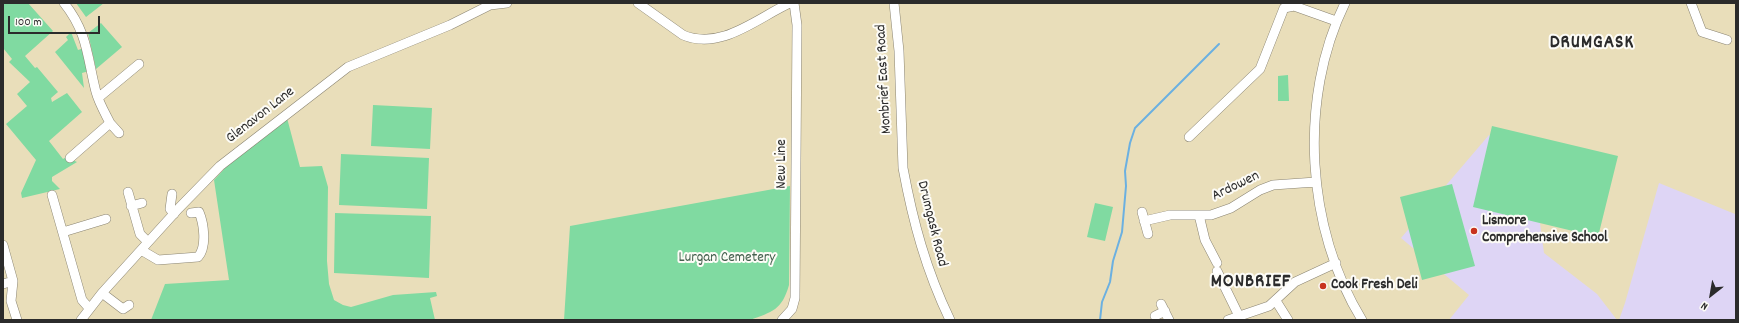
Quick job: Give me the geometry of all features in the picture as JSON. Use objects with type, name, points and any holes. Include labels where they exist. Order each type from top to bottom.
[{"type":"street","points":[[64,3],[81,31],[89,54],[98,98],[110,123],[119,134]]},
{"type":"street","name":"Glenavon Lane","points":[[80,320],[148,242],[220,166],[348,66],[450,25],[490,5],[507,3]]},
{"type":"street","points":[[638,3],[683,35],[701,40],[732,34],[790,3]]},
{"type":"street","name":"New Line","points":[[782,320],[792,309],[795,298],[797,24],[794,3]]},
{"type":"street","name":"Monbrief East Road","points":[[894,3],[899,51],[902,154]]},
{"type":"street","points":[[1345,3],[1336,21],[1328,43],[1321,70],[1314,149],[1316,182],[1325,231],[1353,305],[1362,320]]},
{"type":"street","points":[[1691,3],[1702,32],[1727,40]]},
{"type":"street","points":[[1189,137],[1260,69],[1284,8],[1294,6],[1336,21]]},
{"type":"street","points":[[98,98],[139,64]]},
{"type":"street","points":[[70,158],[110,123]]},
{"type":"street","name":"Drumgask Road","points":[[902,154],[903,168],[916,231],[930,276],[950,320]]},
{"type":"street","name":"Ardowen","points":[[1144,221],[1170,215],[1211,215],[1231,208],[1260,190],[1273,185],[1316,182]]},
{"type":"street","points":[[128,192],[140,234],[148,242]]},
{"type":"street","points":[[172,194],[170,209],[174,214]]},
{"type":"street","points":[[52,196],[82,300],[89,308]]},
{"type":"street","points":[[132,206],[142,203]]},
{"type":"street","points":[[141,250],[158,260],[198,257],[204,248],[201,218],[199,212],[191,213]]},
{"type":"street","points":[[1142,212],[1148,234]]},
{"type":"street","points":[[1199,215],[1205,240],[1213,263],[1239,316]]},
{"type":"street","points":[[63,232],[106,219]]},
{"type":"street","points":[[3,245],[13,281],[11,301],[16,320]]},
{"type":"street","points":[[1228,320],[1262,310],[1276,301],[1295,282],[1336,263]]},
{"type":"street","points":[[3,284],[13,281]]},
{"type":"street","points":[[102,293],[123,309],[129,305]]},
{"type":"street","points":[[1276,301],[1283,309],[1288,320]]},
{"type":"street","points":[[1155,316],[1163,308],[1169,320]]},
{"type":"shaded area","name":"Lismore Comprehensive School","points":[[1489,135],[1561,195],[1540,223],[1544,253],[1597,294],[1617,320],[1449,320],[1469,295],[1401,238]]},
{"type":"shaded area","name":"Lismore Comprehensive School","points":[[1659,183],[1735,214],[1736,320],[1619,320]]},
{"type":"green space","points":[[3,3],[28,3],[53,31],[25,56],[35,68],[37,67],[58,92],[51,98],[52,102],[67,93],[82,112],[49,141],[63,159],[66,157],[77,162],[52,177],[52,181],[60,189],[22,198],[21,193],[36,160],[6,124],[27,106],[17,94],[30,82],[9,62],[12,59],[3,48]]},
{"type":"green space","points":[[76,3],[104,3],[86,17]]},
{"type":"green space","points":[[101,23],[122,47],[96,69],[88,33]]},
{"type":"green space","points":[[71,32],[78,50],[84,48],[89,71],[82,73],[84,88],[55,52],[68,40],[66,37]]},
{"type":"green space","points":[[1288,75],[1289,101],[1278,101],[1278,76]]},
{"type":"green space","points":[[373,105],[432,108],[430,149],[371,146]]},
{"type":"green space","points":[[287,118],[300,167],[322,166],[328,187],[327,261],[329,284],[334,300],[351,307],[393,295],[436,292],[437,296],[430,298],[435,320],[151,320],[165,284],[229,280],[214,180],[227,166]]},
{"type":"green space","points":[[1492,126],[1618,156],[1598,237],[1473,207]]},
{"type":"green space","points":[[341,154],[429,158],[427,209],[339,205]]},
{"type":"green space","points":[[1452,184],[1475,266],[1422,280],[1400,197]]},
{"type":"green space","name":"Lurgan Cemetery","points":[[790,186],[789,285],[783,300],[770,312],[750,320],[564,320],[570,226]]},
{"type":"green space","points":[[1095,203],[1113,207],[1105,241],[1087,237]]},
{"type":"green space","points":[[335,213],[431,216],[429,278],[334,273]]},
{"type":"waterway","points":[[1100,320],[1102,302],[1110,282],[1113,261],[1122,232],[1126,186],[1125,171],[1130,143],[1135,128],[1219,44]]},
{"type":"place","name":"Lismore Comprehensive School","points":[[1474,231]]},
{"type":"place","name":"Cook Fresh Deli","points":[[1323,286]]},
{"type":"district","name":"DRUMGASK","points":[[1592,44]]},
{"type":"district","name":"MONBRIEF","points":[[1251,283]]}]
